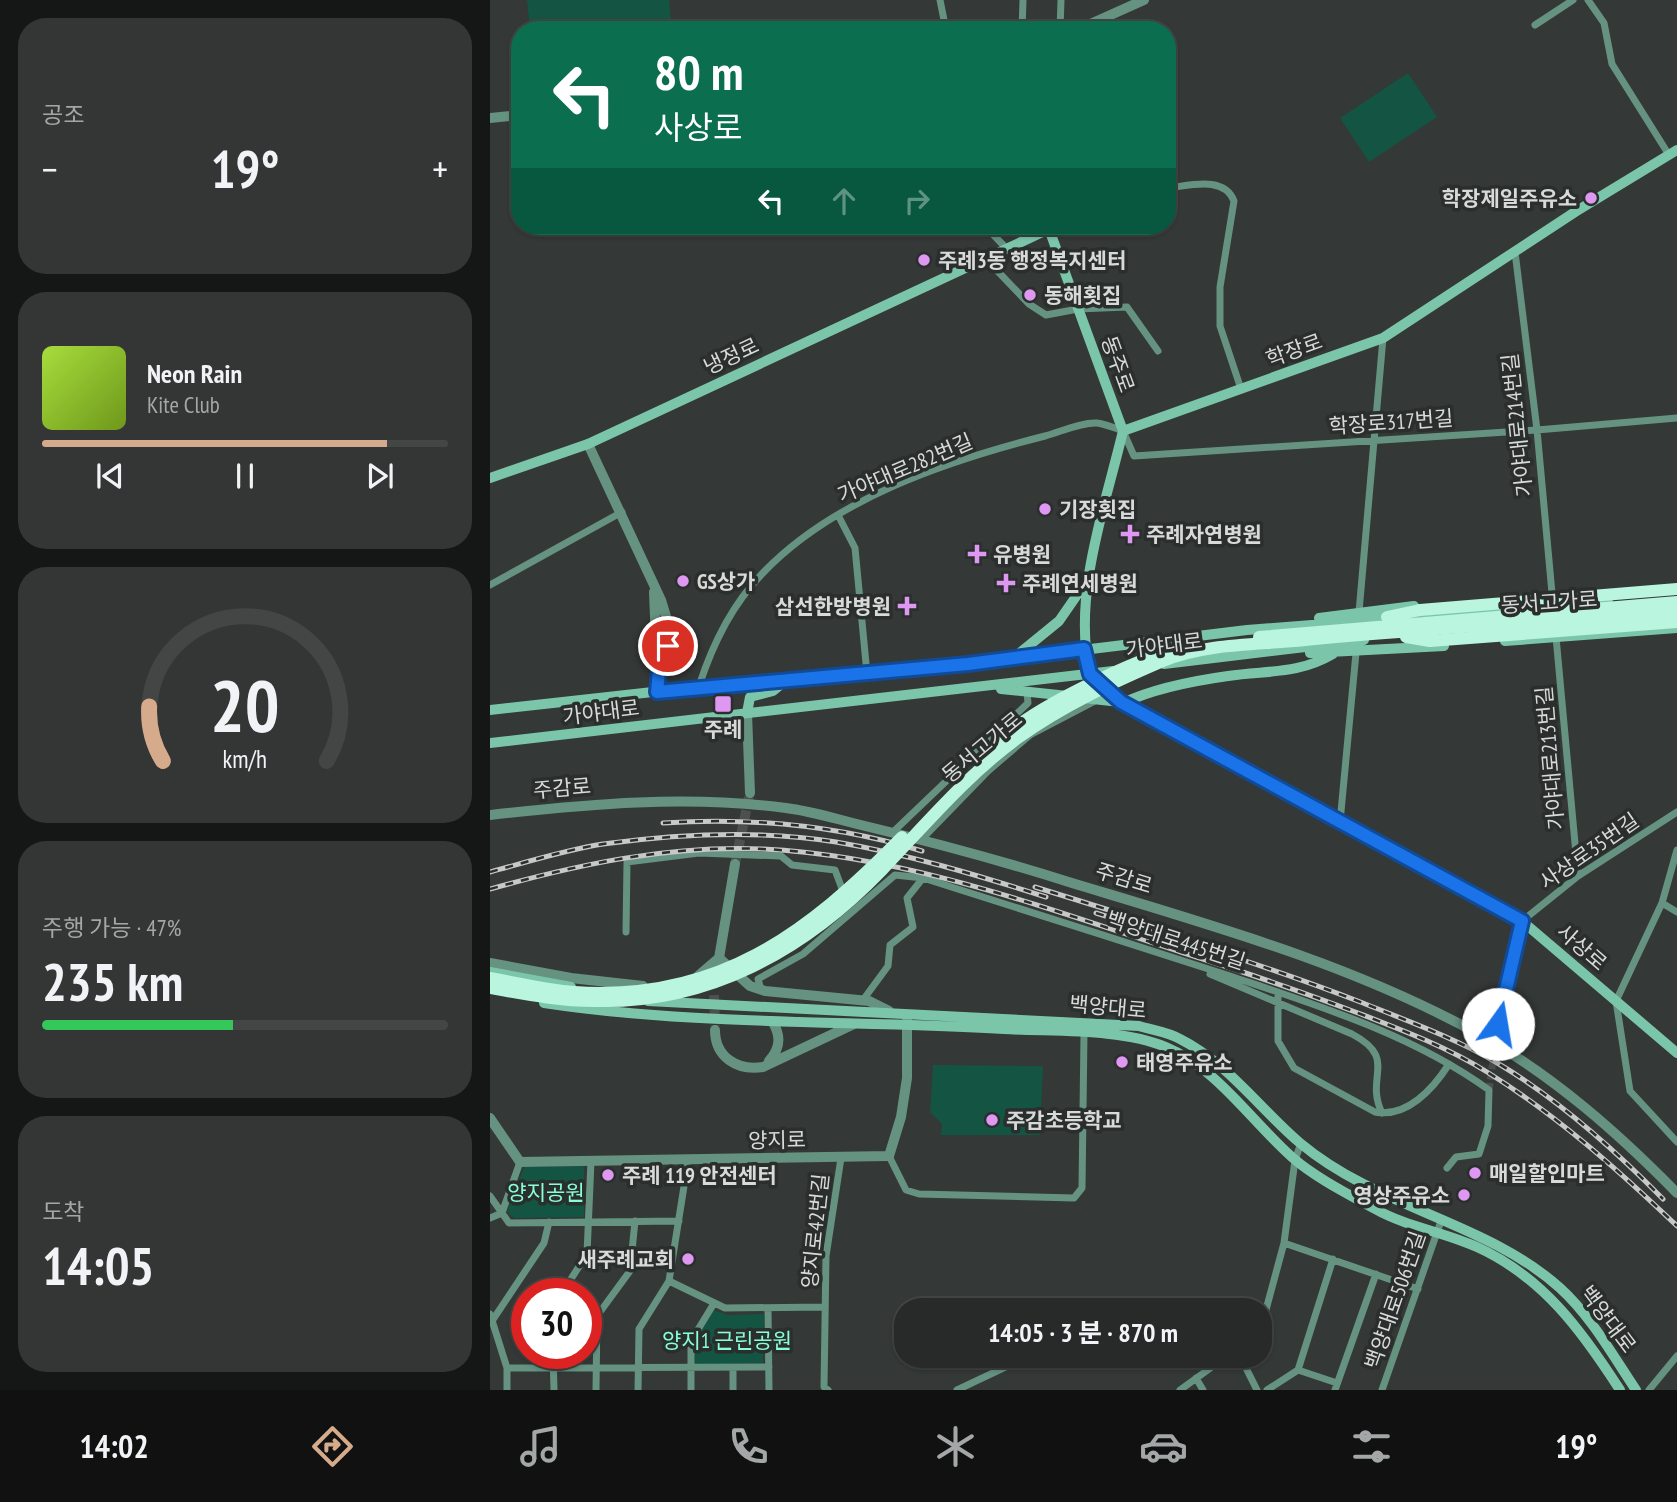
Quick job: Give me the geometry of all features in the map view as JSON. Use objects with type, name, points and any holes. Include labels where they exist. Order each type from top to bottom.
[{"type":"highway","points":[[1339,628],[1420,610],[1677,589]]},
{"type":"highway","name":"동서고가로","points":[[490,978],[574,992],[623,992],[704,978],[736,965],[805,926],[839,899],[1013,730],[1044,709],[1164,651],[1214,642],[1339,628],[1677,602]]},
{"type":"highway","name":"동서고가로","points":[[490,991],[565,1000],[622,1001],[677,994],[725,981],[752,969],[812,933],[847,904],[942,807],[1017,738],[1063,709],[1167,659],[1222,649],[1385,634],[1677,614]]},
{"type":"highway","points":[[1385,634],[1430,641],[1677,622]]},
{"type":"main road","name":"학장로","points":[[1123,431],[1383,338],[1673,152]]},
{"type":"main road","name":"냉정로","points":[[490,478],[588,444],[1032,235]]},
{"type":"main road","name":"동주로","points":[[1051,235],[1123,431]]},
{"type":"main road","points":[[1090,674],[1084,649],[1083,626],[1089,577],[1123,431]]},
{"type":"main road","points":[[1013,659],[1059,621],[1089,577]]},
{"type":"main road","points":[[1247,630],[1359,612],[1677,583]]},
{"type":"main road","name":"가야대로","points":[[490,710],[699,686],[867,674],[1013,659],[1247,630],[1677,596]]},
{"type":"main road","name":"가야대로","points":[[490,743],[1362,641],[1677,614]]},
{"type":"main road","points":[[1083,626],[1091,638],[1119,645]]},
{"type":"main road","points":[[1255,653],[1356,653],[1677,628]]},
{"type":"main road","points":[[981,687],[1122,702],[1147,692],[1228,676],[1310,667],[1336,653]]},
{"type":"main road","name":"사상로","points":[[1090,674],[1122,702],[1522,921],[1677,1053]]},
{"type":"main road","points":[[747,713],[750,697],[774,691],[785,681]]},
{"type":"main road","name":"백양대로","points":[[490,972],[615,998],[697,1005],[889,1011],[907,1018],[1141,1039],[1183,1054],[1295,1160],[1378,1211],[1477,1247],[1543,1288],[1567,1314],[1620,1390]]},
{"type":"main road","name":"백양대로","points":[[490,991],[620,1013],[772,1021],[907,1018],[1139,1026],[1178,1037],[1220,1066],[1301,1143],[1378,1194],[1482,1237],[1560,1288],[1587,1319],[1636,1390]]},
{"type":"street","points":[[940,0],[944,21]]},
{"type":"street","points":[[1022,21],[1023,0]]},
{"type":"street","points":[[1060,21],[1061,0]]},
{"type":"street","points":[[1097,21],[1144,0]]},
{"type":"street","points":[[1535,25],[1573,0]]},
{"type":"street","points":[[1588,0],[1604,23],[1612,64],[1673,152]]},
{"type":"street","points":[[490,118],[511,116]]},
{"type":"street","points":[[1176,187],[1215,184],[1227,189],[1234,201],[1234,221],[1220,287],[1220,326],[1241,389]]},
{"type":"street","points":[[994,235],[1006,248]]},
{"type":"street","name":"가야대로214번길","points":[[1515,252],[1537,430],[1552,593]]},
{"type":"street","name":"동주로","points":[[985,258],[1029,304],[1046,315],[1078,309],[1127,307],[1158,351]]},
{"type":"street","points":[[1359,612],[1383,338]]},
{"type":"street","name":"학장로317번길","points":[[1123,431],[1134,456],[1537,430],[1677,418]]},
{"type":"street","name":"가야대로282번길","points":[[699,686],[726,623],[760,575],[801,540],[838,515],[879,494],[1012,444],[1096,423],[1123,431]]},
{"type":"street","points":[[588,444],[622,512],[667,620],[661,642]]},
{"type":"street","points":[[490,585],[622,512]]},
{"type":"street","points":[[838,515],[855,548],[867,674]]},
{"type":"street","name":"가야대로213번길","points":[[1556,638],[1578,876]]},
{"type":"street","points":[[657,692],[660,660],[669,652],[661,642]]},
{"type":"street","points":[[660,660],[650,653],[650,646],[661,642]]},
{"type":"street","points":[[1340,822],[1356,653]]},
{"type":"street","points":[[892,833],[1028,703],[1027,692]]},
{"type":"street","points":[[921,840],[988,771],[1030,735],[1099,699]]},
{"type":"street","points":[[747,713],[750,793]]},
{"type":"street","name":"주감로","points":[[490,815],[635,802],[712,802],[788,808],[921,840],[1166,911],[1318,962],[1418,1003],[1483,1037],[1539,1072],[1627,1142],[1677,1193]]},
{"type":"street","name":"사상로35번길","points":[[1522,921],[1578,876],[1677,812]]},
{"type":"street","points":[[1677,850],[1662,903],[1616,1001],[1630,1091],[1677,1142]]},
{"type":"street","points":[[626,932],[627,862],[699,853],[781,856],[792,865],[835,870],[852,914]]},
{"type":"street","points":[[715,995],[735,864]]},
{"type":"street","name":"백양대로445번길","points":[[761,990],[758,979],[803,954],[895,875],[923,878],[1278,992],[1364,1024],[1449,1064],[1489,1090],[1488,1126],[1479,1154],[1456,1157],[1447,1168]]},
{"type":"street","points":[[863,1000],[888,966],[890,945],[913,927],[907,898],[923,878]]},
{"type":"street","points":[[1662,903],[1677,912]]},
{"type":"street","points":[[1498,1024],[1522,921]]},
{"type":"street","points":[[490,963],[634,986],[680,985],[703,974],[719,958]]},
{"type":"street","points":[[719,958],[750,986],[761,990],[863,1000],[889,1011]]},
{"type":"street","points":[[1174,958],[1352,1034],[1374,1048],[1377,1057],[1376,1097],[1382,1113]]},
{"type":"street","points":[[1278,992],[1279,1044],[1294,1068],[1382,1113],[1416,1104],[1449,1064]]},
{"type":"street","points":[[889,1156],[901,1117],[907,1079],[907,1018]]},
{"type":"street","points":[[763,1067],[776,1054],[779,1045],[778,1030],[772,1021]]},
{"type":"street","points":[[715,1030],[718,1047],[726,1059],[752,1069],[763,1067],[861,1021]]},
{"type":"street","name":"백양대로","points":[[889,1156],[906,1190],[919,1194],[1074,1198],[1082,1188],[1084,1034]]},
{"type":"street","points":[[490,1118],[520,1162],[502,1213],[490,1219]]},
{"type":"street","points":[[1269,1298],[1284,1243],[1295,1160],[1301,1143]]},
{"type":"street","name":"양지로","points":[[520,1162],[889,1156]]},
{"type":"street","name":"양지로42번길","points":[[828,1390],[824,1387],[826,1256],[841,1158]]},
{"type":"street","points":[[572,1278],[587,1254],[592,1161]]},
{"type":"street","points":[[638,1390],[639,1329],[669,1281],[688,1161]]},
{"type":"street","points":[[490,1196],[509,1223],[590,1220],[679,1222]]},
{"type":"street","points":[[602,1309],[629,1271],[635,1221]]},
{"type":"street","name":"백양대로506번길","points":[[1382,1390],[1441,1221]]},
{"type":"street","points":[[507,1390],[507,1368],[491,1318],[544,1242],[549,1222]]},
{"type":"street","points":[[1284,1243],[1418,1289]]},
{"type":"street","points":[[1267,1390],[1298,1370],[1333,1259]]},
{"type":"street","points":[[1298,1370],[1336,1386],[1376,1274]]},
{"type":"street","name":"양지로42번길","points":[[669,1281],[713,1305],[725,1308],[825,1307]]},
{"type":"street","points":[[691,1390],[691,1341],[713,1305]]},
{"type":"street","points":[[768,1308],[769,1390]]},
{"type":"street","points":[[1648,1390],[1677,1356]]},
{"type":"street","points":[[602,1369],[769,1367]]},
{"type":"street","points":[[507,1368],[511,1368]]},
{"type":"street","points":[[733,1368],[733,1390]]},
{"type":"street","points":[[957,1390],[1004,1368]]},
{"type":"street","points":[[1246,1368],[1257,1390]]},
{"type":"street","points":[[552,1369],[554,1390]]},
{"type":"street","points":[[595,1369],[596,1390]]},
{"type":"street","points":[[1180,1390],[1209,1369]]},
{"type":"street","points":[[1196,1378],[1202,1390]]},
{"type":"green space","points":[[527,0],[669,0],[671,21],[529,21]]},
{"type":"green space","points":[[1408,73],[1437,117],[1369,162],[1340,118]]},
{"type":"green space","points":[[933,1065],[1043,1066],[1040,1135],[941,1135],[942,1124],[930,1112]]},
{"type":"green space","name":"양지공원","points":[[584,1166],[584,1217],[514,1218],[507,1212],[524,1167]]},
{"type":"green space","name":"양지1 근린공원","points":[[714,1310],[728,1315],[764,1314],[763,1363],[695,1365],[694,1343]]},
{"type":"tunnel","points":[[735,864],[749,797]]},
{"type":"tunnel","points":[[714,995],[715,1026]]},
{"type":"tunnel","points":[[1489,1090],[1498,1024]]},
{"type":"railway","points":[[663,823],[729,821],[794,825],[858,835],[922,851]]},
{"type":"railway","points":[[490,872],[603,844],[690,836],[778,836],[836,842],[889,853],[1046,897]]},
{"type":"railway","points":[[490,889],[625,858],[728,849],[763,849],[870,862],[975,887],[1270,981],[1440,1047],[1487,1072],[1562,1125],[1677,1226]]},
{"type":"railway","points":[[1035,887],[1109,910]]},
{"type":"railway","points":[[1096,913],[1297,979],[1466,1046],[1521,1078],[1564,1109],[1663,1199]]},
{"type":"place","name":"학장제일주유소","points":[[1591,198]]},
{"type":"place","name":"주례3동 행정복지센터","points":[[924,260]]},
{"type":"place","name":"동해횟집","points":[[1030,295]]},
{"type":"place","name":"기장횟집","points":[[1045,509]]},
{"type":"place","name":"주례자연병원","points":[[1130,534]]},
{"type":"place","name":"유병원","points":[[977,554]]},
{"type":"place","name":"GS상가","points":[[683,581]]},
{"type":"place","name":"주례연세병원","points":[[1006,583]]},
{"type":"place","name":"삼선한방병원","points":[[907,606]]},
{"type":"place","name":"주례","points":[[723,704]]},
{"type":"place","name":"태영주유소","points":[[1122,1062]]},
{"type":"place","name":"주감초등학교","points":[[992,1120]]},
{"type":"place","name":"매일할인마트","points":[[1475,1173]]},
{"type":"place","name":"주례 119 안전센터","points":[[608,1175]]},
{"type":"place","name":"영상주유소","points":[[1464,1195]]},
{"type":"place","name":"새주례교회","points":[[688,1259]]},
{"type":"route","points":[[668,646],[668,655],[660,660],[657,692],[968,664],[1084,649],[1090,674],[1121,702],[1459,884],[1522,921],[1498,1024]]}]
